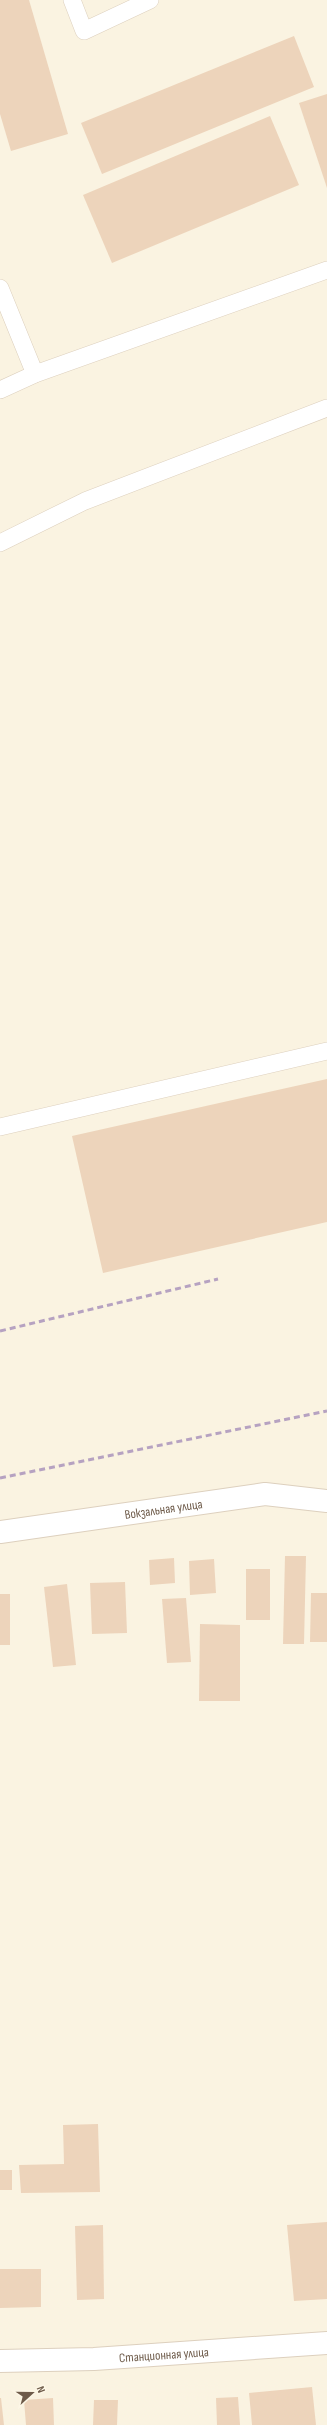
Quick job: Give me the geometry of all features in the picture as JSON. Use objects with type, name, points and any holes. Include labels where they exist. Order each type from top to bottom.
[{"type":"street","name":"Вокзальная улица","points":[[0,1532],[265,1494],[327,1501]]},
{"type":"street","name":"Станционная улица","points":[[0,2361],[94,2359],[327,2343]]},
{"type":"lane","points":[[72,0],[84,31],[150,0]]},
{"type":"lane","points":[[0,390],[35,374],[327,270]]},
{"type":"lane","points":[[0,288],[35,374]]},
{"type":"lane","points":[[0,543],[85,501],[327,408]]},
{"type":"lane","points":[[0,1126],[327,1051]]},
{"type":"building","points":[[0,0],[29,0],[68,134],[11,151],[0,114]]},
{"type":"building","points":[[294,36],[314,87],[102,174],[81,123]]},
{"type":"building","points":[[327,94],[327,188],[299,103]]},
{"type":"building","points":[[270,116],[299,185],[112,263],[83,195]]},
{"type":"building","points":[[327,1079],[327,1222],[103,1273],[72,1136]]},
{"type":"building","points":[[285,1556],[306,1556],[304,1644],[283,1644]]},
{"type":"building","points":[[174,1558],[175,1583],[150,1585],[149,1560]]},
{"type":"building","points":[[214,1559],[216,1593],[190,1595],[189,1561]]},
{"type":"building","points":[[246,1569],[270,1569],[270,1620],[246,1620]]},
{"type":"building","points":[[125,1582],[127,1633],[92,1634],[90,1583]]},
{"type":"building","points":[[67,1584],[76,1665],[53,1667],[44,1587]]},
{"type":"building","points":[[311,1593],[327,1593],[327,1642],[310,1642]]},
{"type":"building","points":[[0,1594],[10,1594],[10,1645],[0,1645]]},
{"type":"building","points":[[186,1598],[191,1662],[167,1663],[162,1599]]},
{"type":"building","points":[[200,1624],[240,1625],[240,1701],[199,1701]]},
{"type":"building","points":[[98,2124],[100,2192],[21,2193],[19,2165],[64,2164],[63,2125]]},
{"type":"building","points":[[0,2170],[12,2170],[12,2190],[0,2190]]},
{"type":"building","points":[[327,2222],[327,2299],[294,2301],[287,2225]]},
{"type":"building","points":[[103,2225],[104,2299],[77,2300],[75,2226]]},
{"type":"building","points":[[0,2269],[41,2269],[41,2307],[0,2308]]},
{"type":"building","points":[[312,2387],[316,2425],[252,2425],[249,2393]]},
{"type":"building","points":[[238,2397],[240,2425],[217,2425],[216,2398]]},
{"type":"building","points":[[1,2398],[4,2425],[0,2425]]},
{"type":"building","points":[[53,2398],[54,2425],[26,2425],[24,2400]]},
{"type":"building","points":[[94,2400],[118,2400],[117,2425],[93,2425]]},
{"type":"railway","points":[[0,1331],[218,1279]]},
{"type":"railway","points":[[0,1478],[327,1411]]}]
